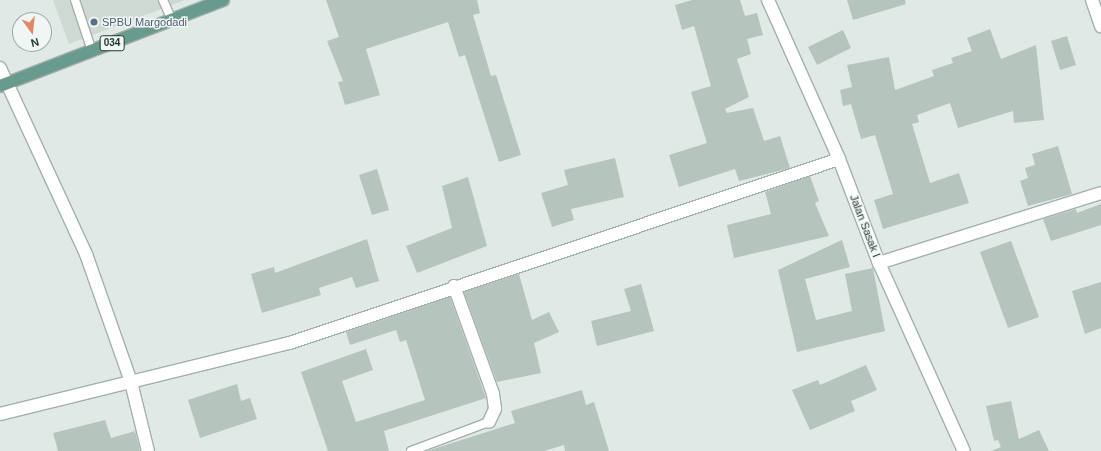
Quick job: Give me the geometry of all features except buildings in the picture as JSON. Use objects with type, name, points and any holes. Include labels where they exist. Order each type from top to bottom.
[{"type":"main road","name":"034","points":[[3,85],[223,0]]},
{"type":"street","name":"Jalan Sasak I","points":[[768,0],[839,159],[879,263],[964,451]]},
{"type":"street","points":[[1092,0],[1101,26]]},
{"type":"street","points":[[0,68],[3,85],[86,254],[131,382],[148,451]]},
{"type":"street","points":[[0,414],[290,343],[454,286],[839,159]]},
{"type":"street","points":[[879,263],[1101,194]]},
{"type":"street","points":[[454,286],[493,394],[495,409],[489,422]]},
{"type":"lane","points":[[75,0],[92,51]]},
{"type":"lane","points":[[163,0],[172,20]]},
{"type":"lane","points":[[411,451],[489,422]]},
{"type":"shaded area","name":"SPBU Margodadi","points":[[53,0],[185,0],[69,44]]},
{"type":"place","name":"SPBU Margodadi","points":[[94,22]]}]
